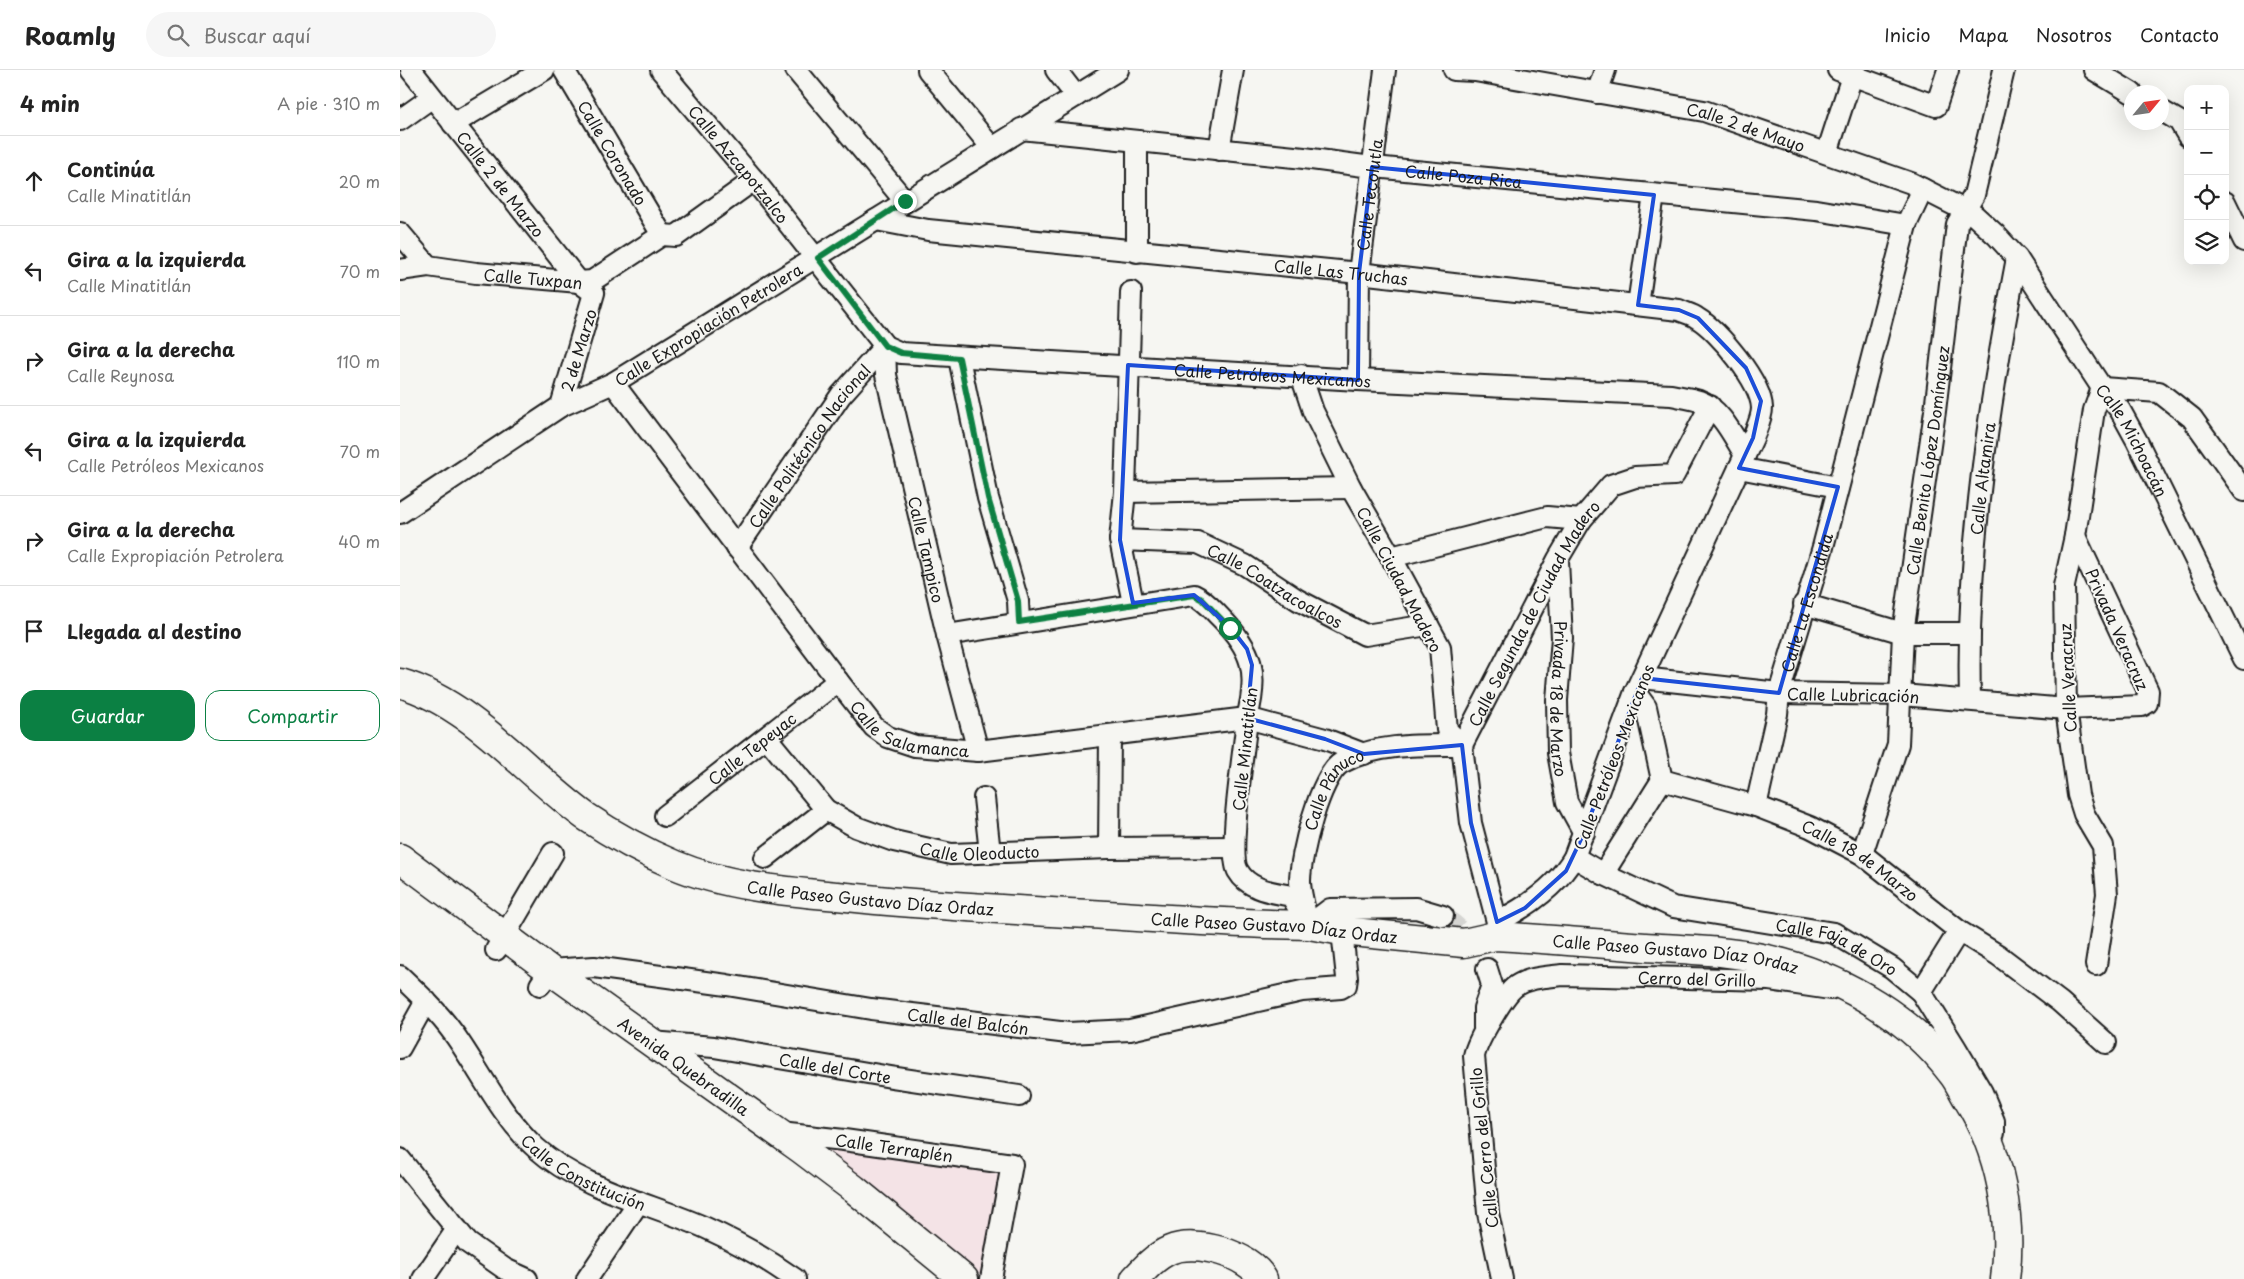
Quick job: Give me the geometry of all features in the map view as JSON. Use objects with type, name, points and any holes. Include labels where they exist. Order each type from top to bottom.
[{"type":"main road","name":"Calle Paseo Gustavo Díaz Ordaz","points":[[400,683],[421,689],[451,707],[584,815],[629,843],[676,866],[726,881],[790,892],[932,906],[1310,925],[1342,931],[1464,943],[1496,929],[1751,956],[1800,969],[1831,980],[1859,994],[1905,1025],[1923,1040],[1952,1073],[1975,1111],[1993,1157],[2005,1205],[2007,1227],[2005,1279]]},
{"type":"main road","name":"Avenida Quebradilla","points":[[400,858],[500,943],[701,1101],[815,1175],[946,1279]]},
{"type":"main road","name":"Avenida Quebradilla","points":[[400,878],[500,943]]},
{"type":"main road","name":"Avenida Quebradilla","points":[[545,977],[651,1042],[777,1132],[854,1189],[964,1279]]},
{"type":"main road","points":[[1135,1279],[1159,1255],[1171,1249],[1187,1246],[1201,1246],[1231,1255],[1250,1264],[1263,1279]]},
{"type":"street","name":"Calle 2 de Marzo","points":[[410,70],[587,288]]},
{"type":"street","points":[[453,124],[544,70]]},
{"type":"street","name":"Calle Coronado","points":[[564,70],[662,235]]},
{"type":"street","name":"Calle Azcapotzalco","points":[[660,70],[818,258]]},
{"type":"street","points":[[796,70],[905,201]]},
{"type":"street","points":[[928,70],[992,148]]},
{"type":"street","points":[[1056,70],[1076,96]]},
{"type":"street","name":"Calle Expropiación Petrolera","points":[[400,514],[561,406],[613,383],[818,258],[905,201],[1118,70]]},
{"type":"street","points":[[1218,150],[1232,70]]},
{"type":"street","name":"Calle Tecolutla","points":[[1358,380],[1359,273],[1385,70]]},
{"type":"street","name":"Calle 2 de Mayo","points":[[1454,70],[1485,72],[1704,111],[1827,153],[1923,189],[1974,215],[1996,235]]},
{"type":"street","points":[[1597,93],[1605,70]]},
{"type":"street","points":[[1827,153],[1848,72],[1936,106],[1948,70]]},
{"type":"street","name":"Calle Benito López Domínguez","points":[[1862,854],[1898,744],[1902,695],[1903,633],[1935,411],[1957,224],[1974,195],[2004,70]]},
{"type":"street","points":[[2094,70],[2124,87]]},
{"type":"street","points":[[400,120],[431,98]]},
{"type":"street","points":[[2169,115],[2180,121],[2185,130]]},
{"type":"street","name":"Calle Poza Rica","points":[[1021,129],[1372,167],[1909,220]]},
{"type":"street","points":[[1137,141],[1137,252]]},
{"type":"street","name":"Calle Tuxpan","points":[[400,270],[428,266],[587,288],[592,281],[662,235],[676,236],[754,180]]},
{"type":"street","name":"Calle La Escondida","points":[[1756,806],[1777,714],[1779,693],[1804,604],[1823,547],[1909,220],[1923,189]]},
{"type":"street","points":[[1638,305],[1654,195]]},
{"type":"street","points":[[2229,210],[2244,241]]},
{"type":"street","name":"Calle Las Truchas","points":[[876,220],[928,230],[1359,273],[1679,310],[1698,318],[1722,341],[1746,368],[1761,402]]},
{"type":"street","points":[[400,233],[428,266]]},
{"type":"street","name":"Calle Michoacán","points":[[1996,235],[2017,258],[2102,388],[2120,410],[2244,659]]},
{"type":"street","points":[[818,258],[885,346]]},
{"type":"street","name":"Calle Altamira","points":[[1970,699],[1968,633],[1977,516],[1998,363],[2017,258]]},
{"type":"street","name":"2 de Marzo","points":[[561,406],[587,288]]},
{"type":"street","points":[[1131,292],[1125,492],[1120,540],[1133,603]]},
{"type":"street","name":"Calle Petróleos Mexicanos","points":[[885,346],[901,353],[959,358],[1128,365],[1358,380],[1671,395],[1699,401],[1710,406]]},
{"type":"street","name":"Calle Politécnico Nacional","points":[[737,548],[841,395],[885,346]]},
{"type":"street","name":"Calle Tampico","points":[[885,346],[886,375],[947,635],[978,751]]},
{"type":"street","points":[[959,358],[988,498],[1018,601],[1019,622]]},
{"type":"street","name":"Calle Ciudad Madero","points":[[1302,375],[1313,411],[1351,488],[1428,625],[1441,654],[1447,730],[1462,745]]},
{"type":"street","name":"Calle Salamanca","points":[[613,383],[838,681],[874,727],[888,736],[914,746],[978,751],[1247,718],[1325,738],[1364,754]]},
{"type":"street","points":[[2102,388],[2159,392],[2192,418],[2244,492]]},
{"type":"street","name":"Calle Veracruz","points":[[2096,965],[2107,894],[2103,846],[2084,814],[2078,795],[2066,709],[2064,586],[2075,536],[2094,410],[2102,388]]},
{"type":"street","name":"Calle Petróleos Mexicanos","points":[[1496,929],[1525,908],[1566,872],[1574,857],[1638,685],[1742,461],[1762,411],[1761,402]]},
{"type":"street","points":[[1710,406],[1724,421],[1742,461],[1838,487]]},
{"type":"street","name":"Calle Segunda de Ciudad Madero","points":[[1462,745],[1580,520],[1611,485],[1635,477],[1674,475],[1710,406]]},
{"type":"street","points":[[1125,492],[1351,488]]},
{"type":"street","points":[[1391,557],[1547,517],[1580,520]]},
{"type":"street","name":"Privada Veracruz","points":[[2066,709],[2142,706],[2147,702],[2148,691],[2075,536]]},
{"type":"street","name":"Calle Coatzacoalcos","points":[[1120,540],[1198,543],[1245,565],[1298,600],[1365,635],[1428,625]]},
{"type":"street","name":"Privada 18 de Marzo","points":[[1558,559],[1562,638],[1557,700],[1558,753],[1567,802],[1584,833]]},
{"type":"street","name":"Calle Minatitlán","points":[[947,635],[1133,603],[1194,595],[1202,599],[1247,648],[1252,665],[1252,702],[1247,718],[1234,847],[1236,869],[1260,889],[1291,896],[1310,925]]},
{"type":"street","points":[[1804,604],[1903,633],[1968,633]]},
{"type":"street","name":"Calle Tepeyac","points":[[665,816],[838,681]]},
{"type":"street","points":[[1603,874],[1662,780],[1646,707],[1638,685]]},
{"type":"street","name":"Calle Lubricación","points":[[1638,685],[1779,693],[1902,695],[1970,699],[2066,709]]},
{"type":"street","points":[[1109,848],[1110,736]]},
{"type":"street","name":"Calle Oleoducto","points":[[767,738],[826,810],[856,827],[894,841],[951,854],[1109,848],[1234,847]]},
{"type":"street","points":[[1462,745],[1470,823],[1496,929]]},
{"type":"street","name":"Calle Pánuco","points":[[1310,925],[1300,892],[1300,878],[1310,823],[1339,764],[1364,754],[1400,747],[1462,745]]},
{"type":"street","name":"Calle 18 de Marzo","points":[[1662,780],[1756,806],[1810,827],[1862,854],[1959,931],[1998,955],[2060,1002],[2106,1043]]},
{"type":"street","points":[[984,798],[990,853]]},
{"type":"street","points":[[765,858],[826,810]]},
{"type":"street","points":[[500,943],[554,853]]},
{"type":"street","name":"Calle Faja de Oro","points":[[1574,857],[1603,874],[1673,907],[1834,933],[1892,968],[1921,992],[1982,1092],[1994,1121],[1993,1157]]},
{"type":"street","points":[[1310,925],[1330,910],[1416,908],[1443,916]]},
{"type":"street","name":"Calle del Balcón","points":[[545,977],[594,967],[727,985],[871,1009],[1077,1033],[1130,1030],[1302,991],[1341,988],[1346,985],[1347,978],[1342,931]]},
{"type":"street","points":[[1921,992],[1959,931]]},
{"type":"street","points":[[1484,1030],[1484,1008],[1492,985],[1487,969]]},
{"type":"street","name":"Cerro del Grillo","points":[[1562,975],[1768,980],[1859,994]]},
{"type":"street","name":"Calle Cerro del Grillo","points":[[1502,1279],[1488,1213],[1474,1056],[1477,1044],[1484,1030],[1514,987],[1537,978],[1562,975]]},
{"type":"street","name":"Calle Constitución","points":[[400,976],[426,1001],[453,1033],[509,1120],[536,1148],[572,1172],[617,1194],[707,1228],[770,1261],[795,1279]]},
{"type":"street","points":[[400,1048],[426,1001]]},
{"type":"street","name":"Calle del Corte","points":[[651,1042],[714,1047],[891,1077],[1019,1096]]},
{"type":"street","name":"Calle Terraplén","points":[[777,1132],[1012,1164],[991,1279]]},
{"type":"street","points":[[400,1159],[468,1243],[505,1268],[527,1279]]},
{"type":"street","points":[[587,1279],[640,1202]]},
{"type":"street","points":[[423,1279],[457,1229]]},
{"type":"highlighted area","points":[[1372,167],[1654,195],[1638,305],[1679,310],[1698,318],[1746,368],[1761,401],[1753,438],[1739,468],[1838,487],[1779,693],[1642,678],[1584,833],[1566,871],[1525,908],[1497,922],[1471,823],[1462,745],[1364,754],[1325,739],[1247,718],[1252,665],[1247,649],[1230,627],[1194,595],[1133,603],[1120,540],[1128,365],[1358,380],[1359,273]]},
{"type":"shaded area","points":[[830,1142],[1000,1175],[986,1279],[822,1153]]},
{"type":"tunnel","points":[[1443,916],[1469,939],[1479,952],[1487,969]]},
{"type":"route","points":[[905,201],[818,258],[885,346],[901,353],[959,358],[988,498],[1018,601],[1019,622],[1194,595],[1202,599],[1230,628]]}]
